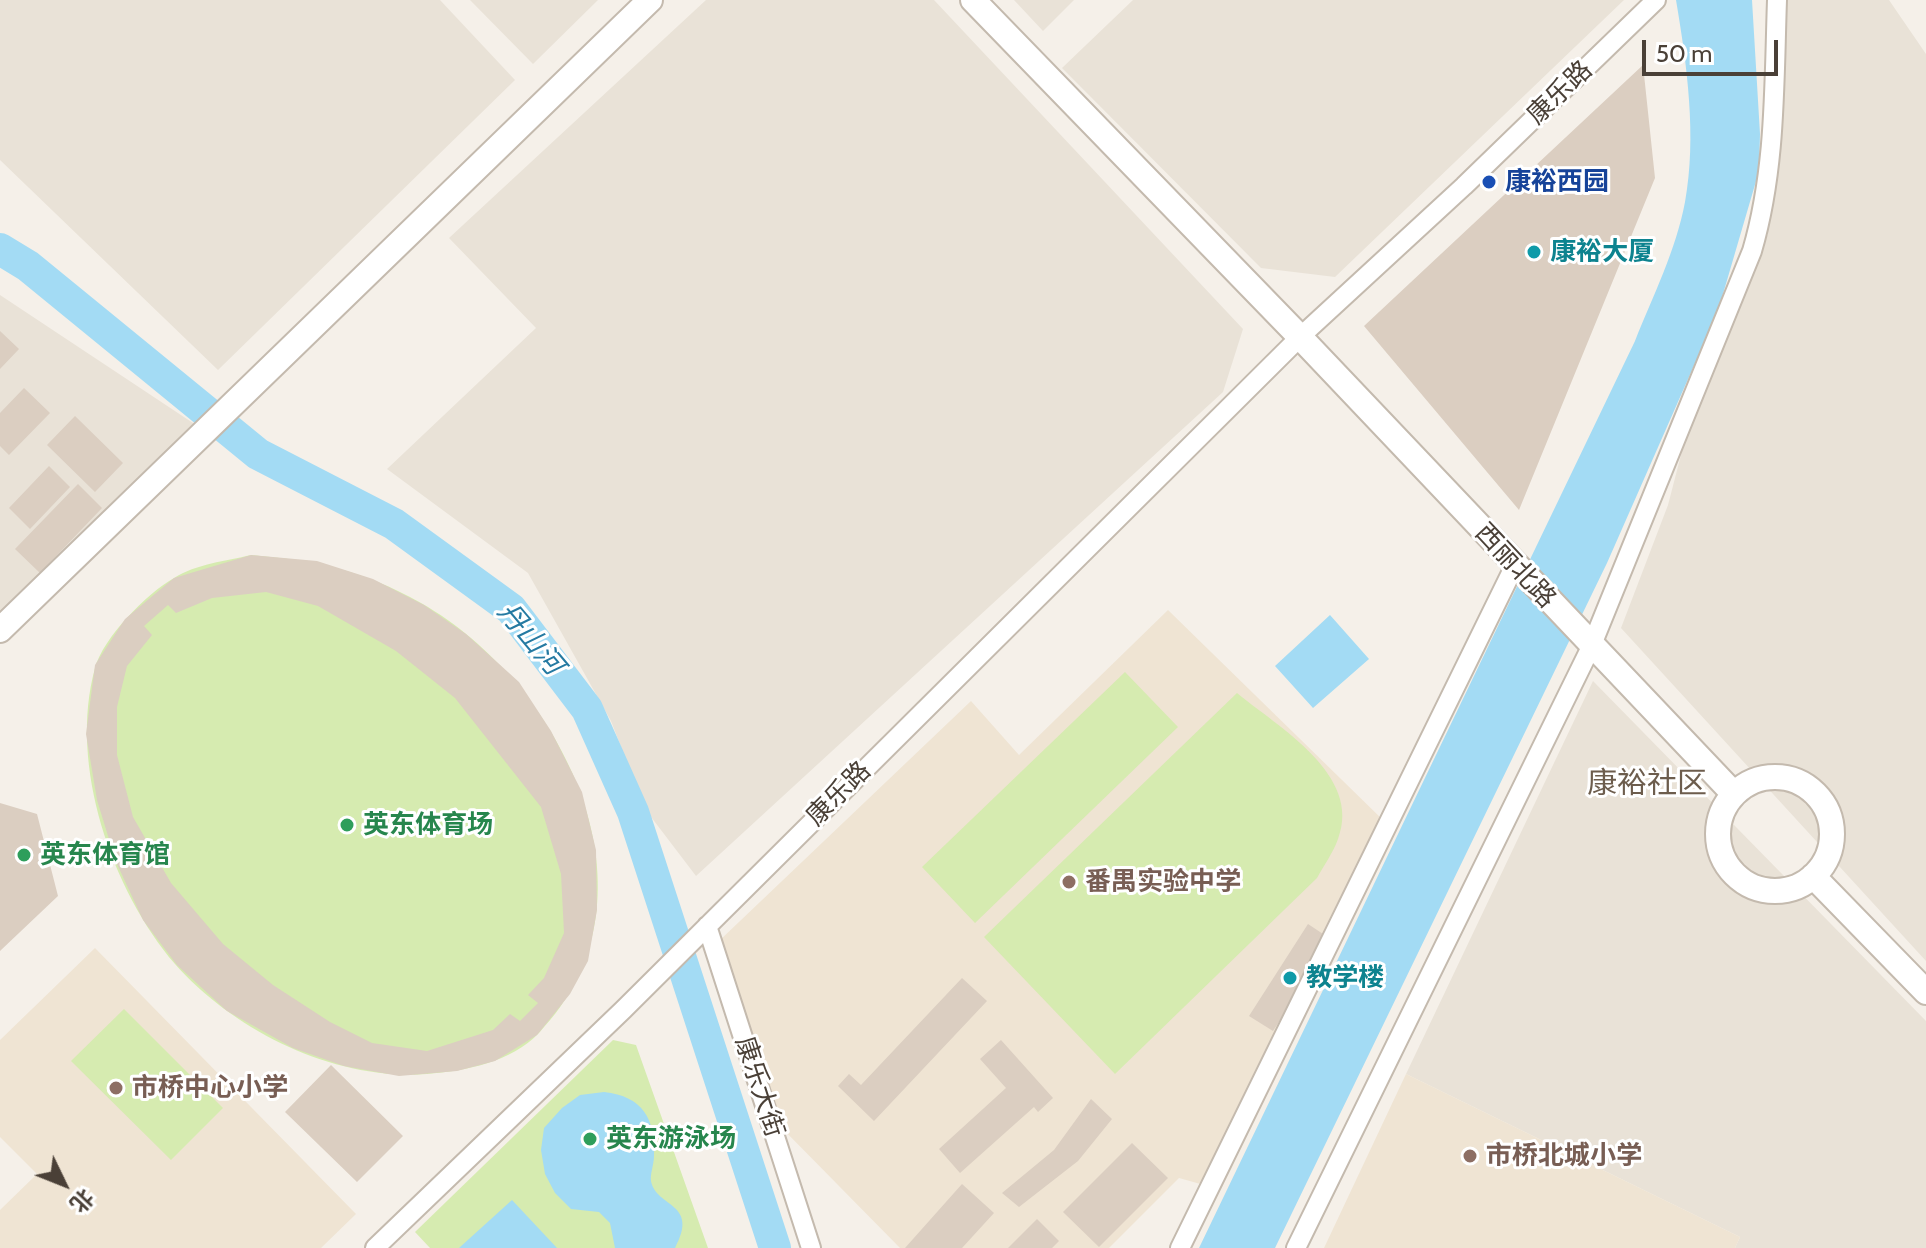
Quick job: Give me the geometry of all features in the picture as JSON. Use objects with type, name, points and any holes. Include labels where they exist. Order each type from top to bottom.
[{"type":"street","points":[[0,630],[650,0]]},
{"type":"street","name":"西丽北路","points":[[973,0],[1300,337],[1591,647],[1733,793]]},
{"type":"street","points":[[1296,1248],[1591,647],[1752,251],[1766,205],[1772,161],[1777,0]]},
{"type":"street","name":"康乐路","points":[[375,1248],[623,1010],[1300,337],[1464,186],[1652,4]]},
{"type":"street","points":[[1180,1248],[1515,565]]},
{"type":"street","points":[[1781,776],[1806,785],[1824,804],[1832,829],[1828,854],[1813,876],[1787,890],[1758,889],[1733,874],[1718,848],[1719,819],[1733,793],[1755,779],[1781,776]]},
{"type":"street","points":[[1813,876],[1926,992]]},
{"type":"street","name":"康乐大街","points":[[707,926],[811,1248]]},
{"type":"shaded area","points":[[0,0],[440,0],[515,80],[218,370],[0,160]]},
{"type":"shaded area","points":[[470,0],[598,0],[533,64]]},
{"type":"shaded area","points":[[706,0],[934,0],[1243,329],[1223,392],[696,876],[645,809],[611,721],[528,573],[387,469],[536,328],[449,238]]},
{"type":"shaded area","points":[[1014,0],[1074,0],[1043,31]]},
{"type":"shaded area","name":"康裕西园","points":[[1133,0],[1624,0],[1335,277],[1261,268],[1062,68]]},
{"type":"shaded area","points":[[1771,0],[1889,0],[1926,54],[1926,961],[1621,628],[1668,505],[1709,347],[1768,234]]},
{"type":"shaded area","points":[[0,295],[196,425],[0,612]]},
{"type":"shaded area","name":"番禺实验中学","points":[[1168,610],[1385,822],[1204,1185],[1179,1178],[1109,1248],[900,1248],[776,1122],[719,941],[971,701],[1019,755]]},
{"type":"shaded area","points":[[1593,681],[1926,1021],[1926,1248],[1735,1248],[1740,1237],[1406,1074]]},
{"type":"shaded area","name":"市桥中心小学","points":[[95,948],[356,1214],[321,1248],[0,1248],[0,1210],[37,1174],[0,1137],[0,1040]]},
{"type":"shaded area","name":"市桥北城小学","points":[[1406,1074],[1740,1237],[1735,1248],[1324,1248]]},
{"type":"green space","name":"英东体育场","points":[[251,555],[298,560],[339,569],[379,582],[421,603],[472,639],[517,685],[555,738],[582,797],[596,858],[596,920],[577,979],[539,1033],[502,1058],[457,1070],[393,1074],[323,1060],[289,1047],[257,1031],[199,989],[152,934],[132,900],[101,825],[92,785],[87,745],[88,706],[95,668],[116,630],[163,585],[192,569]]},
{"type":"green space","points":[[1125,672],[1178,727],[975,923],[922,867]]},
{"type":"green space","points":[[1237,693],[1294,737],[1328,774],[1339,794],[1343,816],[1338,839],[1317,878],[1115,1074],[984,937]]},
{"type":"green space","points":[[124,1009],[223,1108],[171,1160],[71,1061]]},
{"type":"green space","name":"英东游泳场","points":[[613,1040],[636,1045],[708,1248],[430,1248],[415,1232]]},
{"type":"water","points":[[1676,0],[1752,0],[1760,134],[1759,171],[1718,311],[1607,563],[1275,1248],[1199,1248],[1635,341],[1663,273],[1676,238],[1689,177],[1687,75]]},
{"type":"water","points":[[1330,615],[1369,659],[1313,708],[1275,666]]},
{"type":"water","points":[[604,1092],[629,1099],[649,1121],[654,1143],[651,1181],[654,1190],[680,1214],[682,1222],[675,1248],[615,1248],[610,1223],[599,1212],[571,1209],[555,1193],[545,1174],[541,1150],[544,1128],[562,1108],[580,1095]]},
{"type":"water","points":[[512,1200],[557,1248],[459,1248]]},
{"type":"building","name":"康裕大厦","points":[[1643,65],[1655,178],[1519,510],[1364,326]]},
{"type":"building","points":[[0,331],[19,349],[0,369]]},
{"type":"building","points":[[24,388],[50,413],[9,455],[0,446],[0,413]]},
{"type":"building","points":[[75,416],[123,463],[95,492],[47,445]]},
{"type":"building","points":[[49,466],[70,487],[30,529],[9,508]]},
{"type":"building","points":[[78,484],[102,508],[40,573],[15,549]]},
{"type":"building","points":[[251,555],[317,561],[373,579],[424,605],[466,634],[519,682],[551,731],[582,792],[596,850],[597,910],[588,961],[570,994],[537,1035],[495,1061],[457,1071],[399,1076],[344,1066],[293,1048],[227,1011],[177,965],[143,920],[116,862],[97,800],[86,734],[95,665],[125,619],[174,578]],"holes":[[[266,592],[318,606],[396,651],[455,698],[541,807],[561,874],[564,933],[544,978],[528,995],[538,1003],[520,1021],[510,1014],[493,1030],[427,1051],[372,1043],[330,1022],[273,985],[223,944],[171,883],[133,817],[117,755],[117,707],[127,666],[152,635],[144,626],[168,605],[176,613],[212,598]]]},
{"type":"building","name":"英东体育馆","points":[[0,803],[37,814],[58,896],[0,951]]},
{"type":"building","name":"教学楼","points":[[1308,924],[1332,940],[1273,1031],[1249,1016]]},
{"type":"building","points":[[962,978],[987,1001],[874,1121],[838,1086],[849,1074],[861,1085]]},
{"type":"building","points":[[1001,1040],[1053,1098],[1038,1112],[1034,1107],[960,1173],[939,1149],[1006,1088],[980,1059]]},
{"type":"building","points":[[331,1065],[403,1136],[357,1182],[285,1112]]},
{"type":"building","points":[[1091,1099],[1112,1119],[1078,1161],[1019,1207],[1002,1193],[1054,1150]]},
{"type":"building","points":[[1132,1143],[1168,1178],[1099,1247],[1063,1212]]},
{"type":"building","points":[[962,1184],[994,1213],[962,1248],[905,1248]]},
{"type":"building","points":[[1037,1219],[1059,1241],[1052,1248],[1008,1248]]},
{"type":"waterway","name":"丹山河","points":[[0,249],[28,266],[258,454],[394,524],[511,609],[587,709],[633,812],[775,1248]]},
{"type":"place","name":"康裕西园","points":[[1489,182]]},
{"type":"place","name":"康裕大厦","points":[[1534,252]]},
{"type":"place","name":"英东体育场","points":[[347,825]]},
{"type":"place","name":"英东体育馆","points":[[24,855]]},
{"type":"place","name":"番禺实验中学","points":[[1069,882]]},
{"type":"place","name":"教学楼","points":[[1290,978]]},
{"type":"place","name":"市桥中心小学","points":[[116,1088]]},
{"type":"place","name":"英东游泳场","points":[[590,1139]]},
{"type":"place","name":"市桥北城小学","points":[[1470,1156]]},
{"type":"district","name":"康裕社区","points":[[1647,784]]}]
